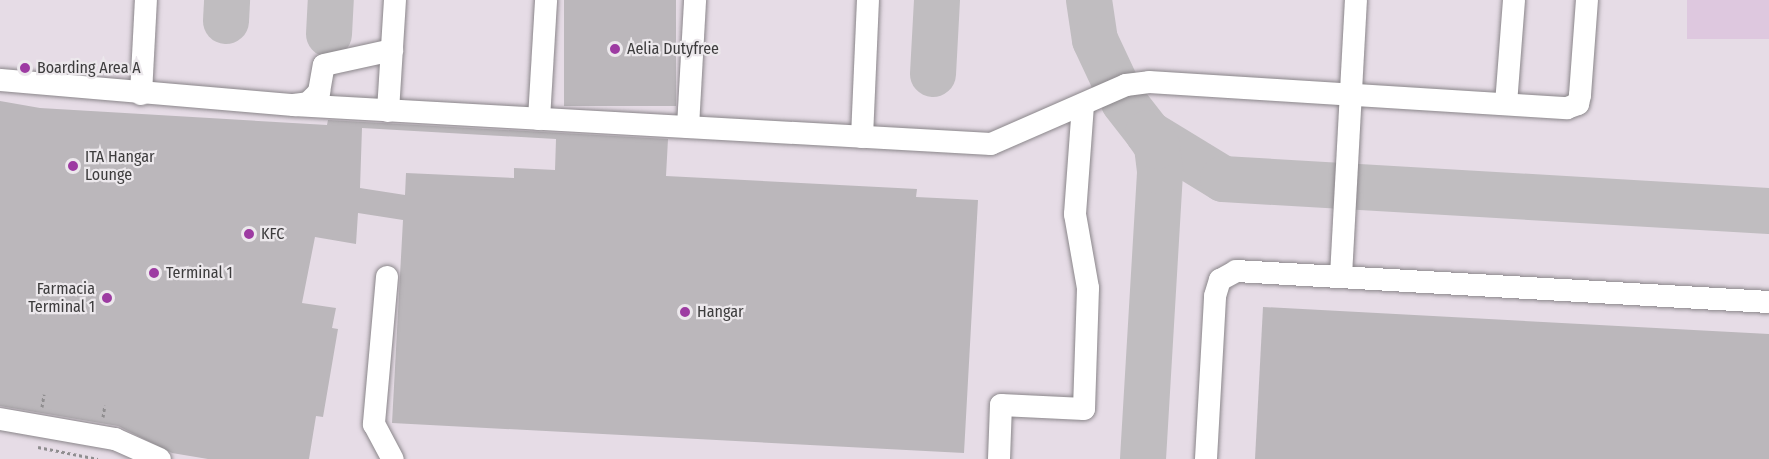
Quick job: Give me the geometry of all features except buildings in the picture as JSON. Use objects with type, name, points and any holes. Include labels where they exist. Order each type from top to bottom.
[{"type":"lane","points":[[141,94],[146,0]]},
{"type":"lane","points":[[388,111],[395,0]]},
{"type":"lane","points":[[539,119],[546,0]]},
{"type":"lane","points":[[688,127],[695,0]]},
{"type":"lane","points":[[862,137],[868,0]]},
{"type":"lane","points":[[1341,276],[1356,0]]},
{"type":"lane","points":[[1506,104],[1514,0]]},
{"type":"lane","points":[[0,80],[141,94],[294,105],[991,144],[1126,85],[1149,82],[1567,108],[1578,104],[1587,0]]},
{"type":"lane","points":[[294,105],[308,103],[318,92],[324,65],[392,50]]},
{"type":"lane","points":[[999,459],[1001,405],[1084,409],[1088,288],[1075,214],[1083,104]]},
{"type":"lane","points":[[1206,459],[1215,296],[1220,280],[1236,271],[1769,302]]},
{"type":"lane","points":[[387,277],[374,424],[393,459]]},
{"type":"lane","points":[[0,419],[115,439],[160,459]]},
{"type":"path","points":[[34,447],[98,459]]},
{"type":"shaded area","points":[[0,0],[1769,0],[1769,459],[0,459]]},
{"type":"shaded area","points":[[1687,0],[1769,0],[1769,39],[1687,39]]},
{"type":"taxiway","points":[[226,21],[227,0]]},
{"type":"taxiway","points":[[329,34],[331,0]]},
{"type":"taxiway","points":[[933,74],[937,0]]},
{"type":"taxiway","points":[[1089,0],[1095,40],[1124,102],[1148,133],[1223,179],[1769,211]]},
{"type":"taxiway","points":[[1143,459],[1160,171],[1157,146],[1148,133]]},
{"type":"place","name":"Aelia Dutyfree","points":[[615,49]]},
{"type":"place","name":"Boarding Area A","points":[[25,68]]},
{"type":"place","name":"ITA Hangar Lounge","points":[[73,166]]},
{"type":"place","name":"KFC","points":[[249,234]]},
{"type":"place","name":"Terminal 1","points":[[154,273]]},
{"type":"place","name":"Farmacia Terminal 1","points":[[107,298]]},
{"type":"place","name":"Hangar","points":[[685,312]]}]
